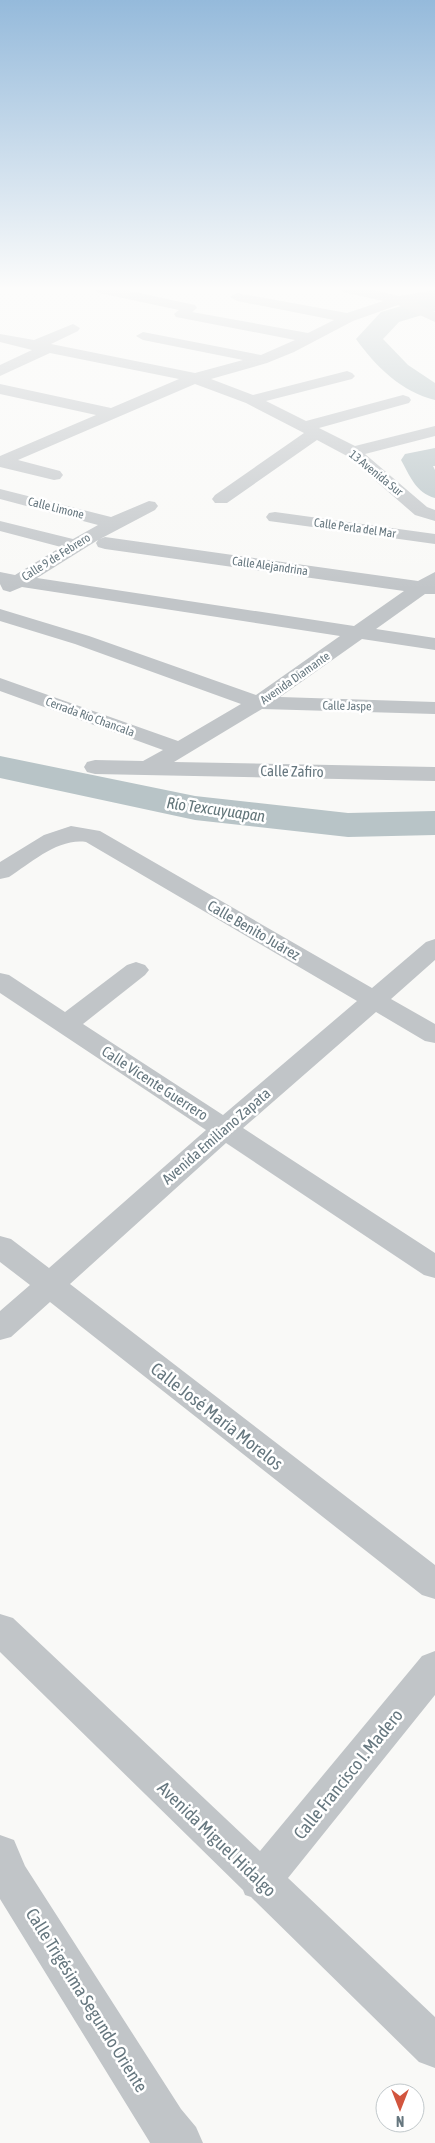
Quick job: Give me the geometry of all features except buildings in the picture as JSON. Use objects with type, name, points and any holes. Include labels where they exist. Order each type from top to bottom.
[{"type":"street","points":[[0,389],[114,414]]},
{"type":"street","points":[[0,462],[170,389]]},
{"type":"street","name":"13 Avenida Sur","points":[[224,389],[252,400],[353,452],[421,510],[435,516]]},
{"type":"street","points":[[252,400],[296,389]]},
{"type":"street","points":[[221,499],[310,430],[403,400]]},
{"type":"street","points":[[353,452],[435,430]]},
{"type":"street","points":[[0,462],[54,476]]},
{"type":"street","name":"Calle Limone","points":[[0,494],[113,523]]},
{"type":"street","name":"Calle 9 de Febrero","points":[[0,592],[8,580],[74,546],[113,523],[149,506]]},
{"type":"street","name":"Calle Perla del Mar","points":[[275,517],[435,539]]},
{"type":"street","points":[[0,526],[74,546]]},
{"type":"street","name":"Calle Alejandrina","points":[[105,543],[431,585]]},
{"type":"street","points":[[8,580],[435,644]]},
{"type":"street","name":"Avenida Diamante","points":[[148,768],[258,703],[431,585]]},
{"type":"street","points":[[0,615],[82,640],[258,703]]},
{"type":"street","name":"Cerrada Río Chancala","points":[[0,684],[180,749]]},
{"type":"street","name":"Calle Jaspe","points":[[258,703],[435,708]]},
{"type":"street","name":"Calle Zafiro","points":[[95,767],[435,774]]},
{"type":"street","name":"Calle Benito Juárez","points":[[0,872],[52,840],[71,833],[92,836],[435,1035]]},
{"type":"street","name":"Avenida Emiliano Zapata","points":[[0,1329],[224,1128],[435,947]]},
{"type":"street","points":[[66,1024],[136,970]]},
{"type":"street","name":"Calle Vicente Guerrero","points":[[0,981],[435,1268]]},
{"type":"street","name":"Calle José María Morelos","points":[[0,1246],[435,1585]]},
{"type":"street","name":"Avenida Miguel Hidalgo","points":[[0,1629],[260,1882],[435,2047]]},
{"type":"street","name":"Calle Francisco I. Madero","points":[[260,1882],[435,1667]]},
{"type":"street","name":"Calle Trigésima Segundo Oriente","points":[[3,1873],[167,2137]]},
{"type":"waterway","name":"Río Texcuyuapan","points":[[428,389],[435,392]]},
{"type":"waterway","name":"Río Texcuyuapan","points":[[435,457],[415,460],[429,484],[435,489]]},
{"type":"waterway","name":"Río Texcuyuapan","points":[[0,767],[195,808],[348,825],[435,823]]}]
